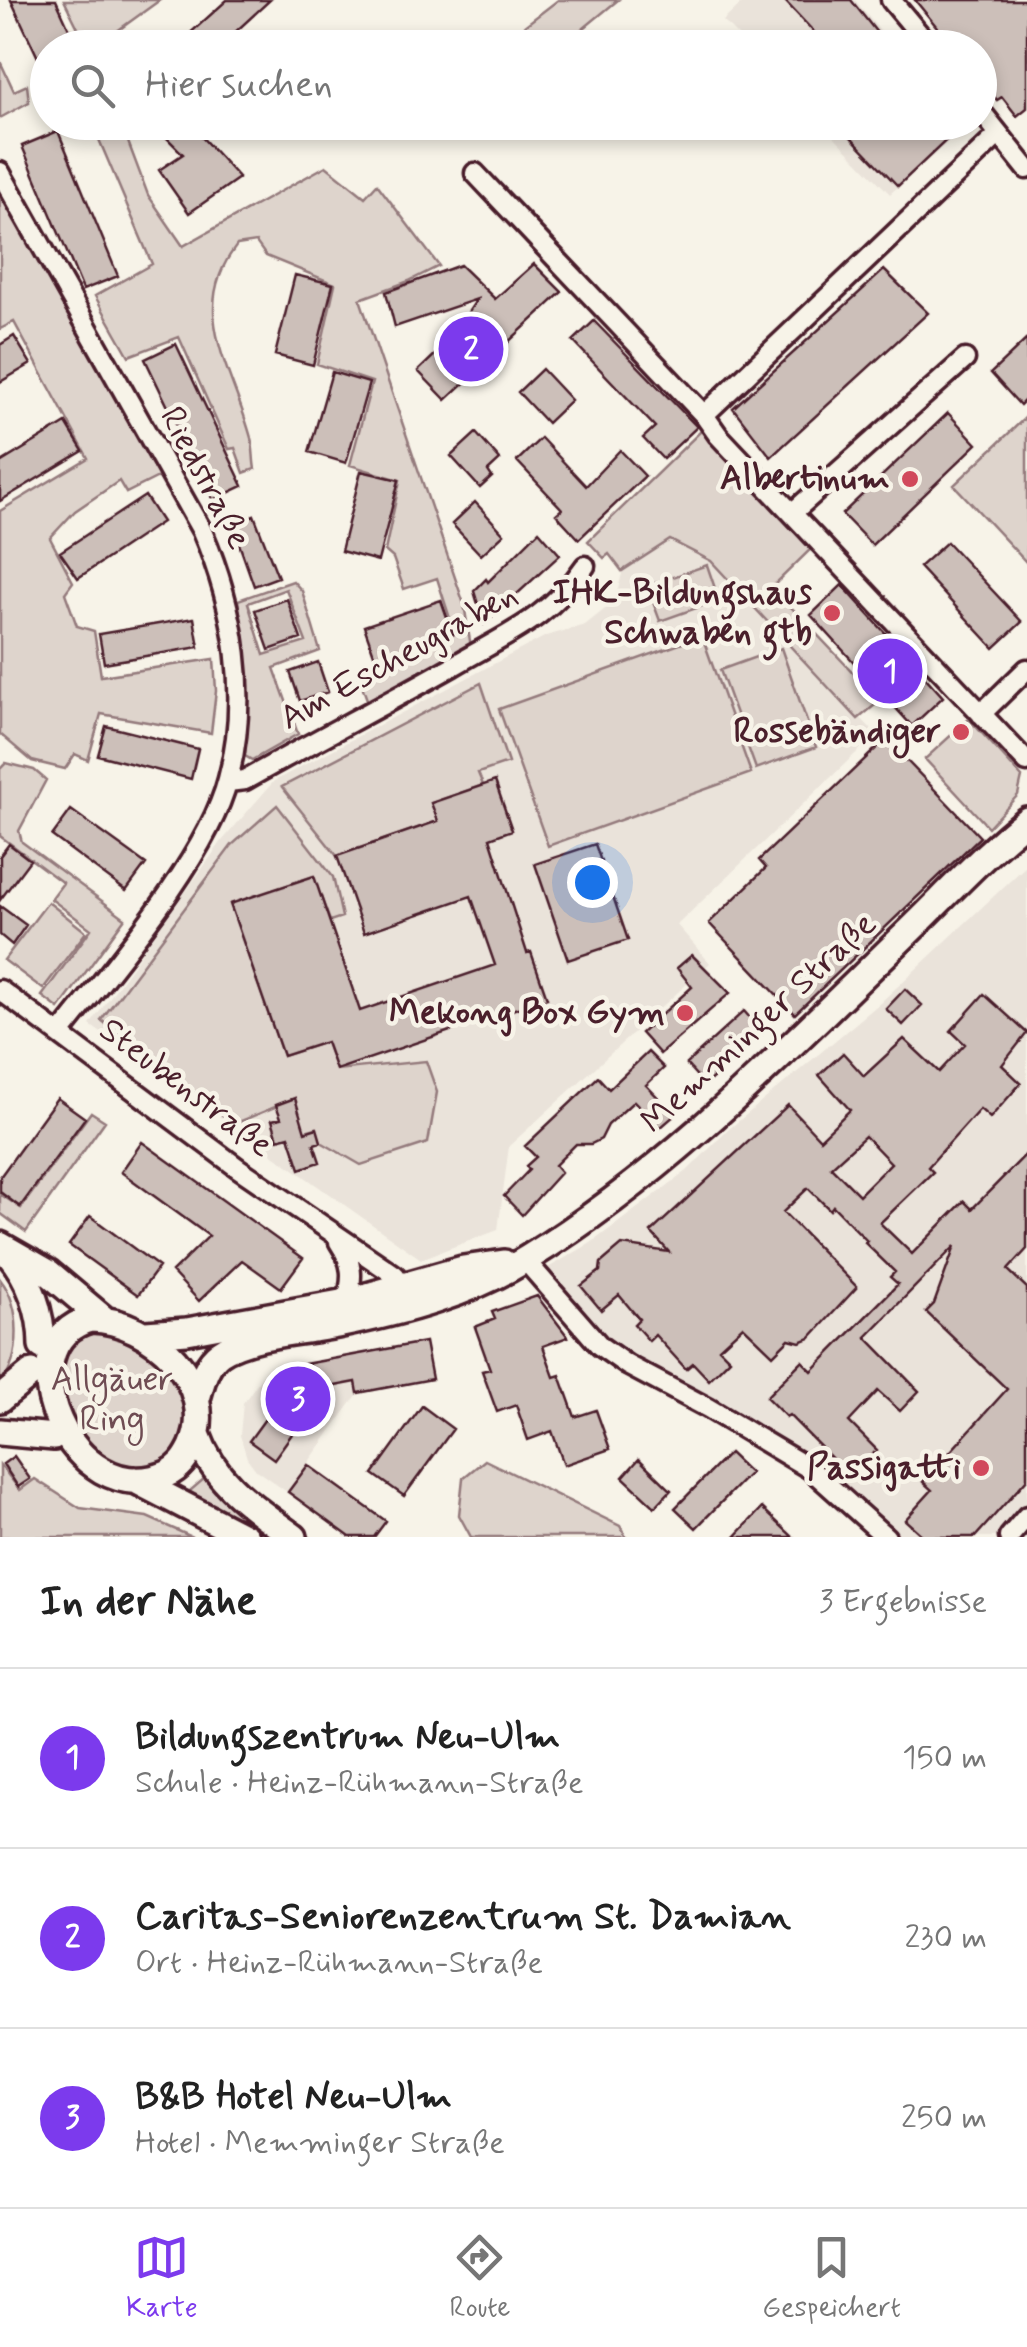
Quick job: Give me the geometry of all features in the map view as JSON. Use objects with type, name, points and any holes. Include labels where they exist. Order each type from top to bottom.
[{"type":"main road","name":"Memminger Straße","points":[[197,1399],[211,1360],[224,1350],[402,1300],[463,1269],[525,1260],[659,1165],[1027,820]]},
{"type":"main road","points":[[0,1245],[48,1273],[105,1320]]},
{"type":"main road","points":[[0,1245],[25,1277],[39,1314],[42,1346],[32,1373],[0,1400]]},
{"type":"main road","name":"Memminger Straße","points":[[146,1334],[187,1332],[346,1302],[402,1300]]},
{"type":"main road","points":[[42,1346],[64,1326],[91,1319],[146,1334],[183,1371],[197,1399],[198,1434],[204,1452],[223,1481],[294,1537]]},
{"type":"main road","points":[[32,1373],[38,1406],[54,1437],[96,1470],[135,1480],[244,1537]]},
{"type":"main road","points":[[0,1432],[54,1437]]},
{"type":"main road","points":[[135,1480],[171,1472],[186,1461],[198,1434]]},
{"type":"street","points":[[891,0],[917,30]]},
{"type":"street","points":[[998,136],[1027,169]]},
{"type":"street","points":[[707,421],[994,140]]},
{"type":"street","name":"Riedstraße","points":[[0,172],[193,513],[223,584],[236,657],[236,721],[228,782],[218,808],[185,867],[60,1034]]},
{"type":"street","points":[[474,173],[1027,762]]},
{"type":"street","points":[[792,513],[965,359]]},
{"type":"street","name":"Am Escheugraben","points":[[228,782],[245,780],[537,620],[567,592],[584,566]]},
{"type":"street","points":[[981,714],[1027,669]]},
{"type":"street","name":"Steubenstraße","points":[[0,990],[238,1168],[395,1275],[402,1300]]},
{"type":"street","points":[[336,1237],[351,1263],[346,1302]]},
{"type":"street","points":[[525,1260],[600,1346],[810,1469],[886,1537]]},
{"type":"street","points":[[1009,1537],[1027,1516]]},
{"type":"shaded area","points":[[745,0],[855,0],[879,30],[732,30],[723,21]]},
{"type":"shaded area","points":[[838,140],[950,140],[890,194]]},
{"type":"shaded area","points":[[678,524],[876,734],[677,925],[710,963],[509,1146],[498,1230],[421,1259],[90,1025],[222,841],[274,781],[546,636],[585,625],[615,601],[626,558]]},
{"type":"shaded area","points":[[1027,865],[1027,1537],[886,1537],[826,1482],[600,1346],[536,1275],[591,1243],[687,1171],[728,1130],[880,1003]]},
{"type":"shaded area","points":[[350,1355],[357,1395],[287,1492],[256,1470],[247,1458],[240,1435],[243,1403],[261,1378],[304,1363]]},
{"type":"green space","points":[[64,0],[160,0],[119,30],[79,30]]},
{"type":"green space","points":[[558,0],[618,0],[582,30],[519,30]]},
{"type":"green space","points":[[0,61],[14,91],[27,85],[29,102],[0,118]]},
{"type":"green space","points":[[99,140],[127,140],[148,195],[183,246],[326,166],[365,197],[377,184],[439,266],[360,299],[464,604],[471,647],[369,705],[357,672],[455,634],[437,578],[404,589],[393,558],[385,551],[400,480],[350,465],[372,382],[317,364],[335,284],[266,256],[256,242],[237,245],[222,269],[214,317],[225,364],[252,442],[255,469],[244,473],[235,448],[229,449],[179,337],[129,356],[95,296],[152,264]]},
{"type":"green space","points":[[0,188],[160,476],[126,493],[119,481],[75,511],[50,538],[73,582],[65,593],[77,626],[94,631],[101,676],[214,659],[216,691],[211,733],[101,714],[88,760],[75,754],[65,769],[32,761],[0,734],[0,511],[88,458],[14,322],[0,329]]},
{"type":"green space","points":[[1027,416],[1027,563],[954,485]]},
{"type":"green space","points":[[706,426],[818,542],[772,587],[880,701],[858,719],[711,561],[670,540],[622,571],[609,554],[604,558],[588,541]]},
{"type":"green space","points":[[707,565],[719,600],[660,621],[647,586]]},
{"type":"green space","points":[[293,581],[302,591],[320,651],[274,668],[298,734],[252,760],[245,756],[249,686],[238,600]],"holes":[[[286,589],[306,642],[264,655],[248,603]]]},
{"type":"green space","points":[[702,636],[751,773],[548,846],[499,709]]},
{"type":"green space","points":[[781,648],[816,747],[756,769],[720,670]]},
{"type":"green space","points":[[481,683],[508,763],[478,773],[483,785],[432,803],[438,821],[337,856],[282,787]]},
{"type":"green space","points":[[969,719],[1022,777],[1018,795],[988,827],[925,759]]},
{"type":"green space","points":[[6,763],[34,770],[46,780],[19,831],[22,842],[125,918],[59,1009],[42,996],[91,929],[51,899],[63,883],[0,836],[0,769]]},
{"type":"green space","points":[[277,805],[333,877],[342,917],[330,921],[313,876],[231,905],[283,1056],[326,1042],[336,1070],[426,1061],[437,1092],[428,1143],[361,1165],[321,1142],[316,1128],[298,1133],[294,1099],[234,1124],[101,1020],[232,845]]},
{"type":"green space","points":[[48,902],[86,932],[43,989],[4,960]]},
{"type":"green space","points":[[91,1112],[105,1121],[26,1232],[0,1213],[0,1194],[21,1208]]},
{"type":"green space","points":[[0,1279],[12,1303],[16,1332],[12,1361],[0,1386]]},
{"type":"green space","name":"Allgäuer Ring","points":[[96,1326],[137,1339],[185,1386],[193,1419],[183,1447],[162,1465],[116,1469],[51,1427],[40,1403],[40,1361]]},
{"type":"green space","points":[[485,1460],[620,1526],[626,1537],[471,1537],[459,1515],[463,1478]]},
{"type":"green space","points":[[0,1465],[20,1490],[35,1479],[80,1508],[147,1517],[192,1537],[0,1537]]},
{"type":"green space","points":[[205,1478],[221,1495],[284,1537],[257,1537],[184,1496]]},
{"type":"building","points":[[11,0],[56,0],[70,30],[30,30],[30,41]]},
{"type":"building","points":[[227,0],[270,0],[238,30],[194,30]]},
{"type":"building","points":[[784,0],[851,0],[875,30],[812,30]]},
{"type":"building","points":[[915,0],[1027,0],[1027,108],[1017,116],[1002,97],[997,100],[997,30],[939,30]]},
{"type":"building","points":[[36,140],[62,140],[118,276],[83,290],[22,146]]},
{"type":"building","points":[[169,140],[204,140],[239,178],[189,213],[159,170],[183,154]]},
{"type":"building","points":[[854,140],[947,140],[898,186]]},
{"type":"building","points":[[534,264],[562,292],[446,400],[418,371],[465,326],[461,323],[477,299],[395,327],[386,292],[460,265],[495,299]]},
{"type":"building","points":[[884,270],[928,313],[771,457],[733,408]]},
{"type":"building","points":[[295,275],[333,284],[313,365],[275,355]]},
{"type":"building","points":[[594,321],[697,427],[663,459],[643,438],[655,427],[573,341]]},
{"type":"building","points":[[14,336],[31,364],[0,382],[0,345]]},
{"type":"building","points":[[1027,339],[1027,398],[1020,405],[991,373]]},
{"type":"building","points":[[176,344],[243,486],[213,500],[145,359]]},
{"type":"building","points":[[542,369],[571,400],[547,423],[518,392]]},
{"type":"building","points":[[332,372],[369,383],[346,463],[309,452]]},
{"type":"building","name":"Albertinum","points":[[948,413],[977,444],[872,545],[842,514]]},
{"type":"building","points":[[66,423],[83,451],[0,501],[0,463]]},
{"type":"building","points":[[476,433],[500,460],[488,471],[492,477],[480,488],[451,456]]},
{"type":"building","points":[[541,438],[586,486],[620,450],[645,476],[579,539],[556,514],[562,509],[517,461]]},
{"type":"building","points":[[361,471],[399,480],[378,561],[341,551]]},
{"type":"building","points":[[145,496],[162,522],[78,578],[60,552]]},
{"type":"building","points":[[475,502],[504,534],[481,555],[452,524]]},
{"type":"building","points":[[254,515],[278,577],[254,586],[232,524]]},
{"type":"building","points":[[539,531],[560,555],[484,624],[474,591]]},
{"type":"building","points":[[947,542],[1022,622],[994,648],[919,567]]},
{"type":"building","points":[[842,585],[943,697],[912,726],[811,615]]},
{"type":"building","points":[[287,599],[301,639],[269,650],[255,610]]},
{"type":"building","points":[[441,600],[453,634],[376,660],[364,626]]},
{"type":"building","points":[[194,618],[199,647],[104,663],[99,634]]},
{"type":"building","points":[[318,662],[328,692],[300,701],[290,672]]},
{"type":"building","points":[[106,726],[198,749],[191,779],[98,755]]},
{"type":"building","points":[[886,739],[980,837],[795,1014],[709,923],[766,868],[759,860]]},
{"type":"building","points":[[495,781],[512,830],[490,838],[527,953],[531,952],[547,998],[336,1070],[326,1042],[283,1056],[230,904],[314,876],[360,1011],[495,965],[471,896],[364,933],[337,856],[438,821],[431,803]]},
{"type":"building","points":[[71,810],[146,864],[126,891],[52,836]]},
{"type":"building","points":[[9,844],[30,860],[0,900],[0,856]]},
{"type":"building","points":[[595,844],[628,940],[568,960],[535,864]]},
{"type":"building","points":[[0,906],[26,925],[12,945],[0,935]]},
{"type":"building","name":"Mekong Box Gym","points":[[692,955],[730,993],[660,1054],[641,1033],[692,987],[677,968]]},
{"type":"building","points":[[905,989],[922,1005],[903,1025],[886,1009]]},
{"type":"building","points":[[984,994],[1027,1033],[1002,1065],[1021,1083],[990,1118],[980,1109],[928,1167],[933,1172],[880,1223],[912,1254],[964,1201],[972,1209],[1027,1153],[1027,1249],[1008,1270],[1027,1288],[1027,1479],[975,1537],[924,1537],[905,1520],[932,1490],[923,1482],[1007,1389],[926,1312],[934,1304],[955,1246],[866,1337],[919,1391],[900,1411],[878,1391],[849,1422],[877,1450],[850,1477],[766,1397],[802,1361],[812,1371],[898,1284],[890,1277],[895,1272],[867,1241],[833,1206],[830,1210],[808,1188],[783,1212],[857,1287],[810,1338],[800,1342],[789,1339],[773,1355],[743,1326],[719,1348],[730,1359],[709,1380],[693,1363],[686,1369],[655,1335],[649,1341],[634,1324],[639,1319],[619,1295],[601,1310],[581,1286],[622,1245],[669,1252],[651,1232],[788,1105],[820,1139],[850,1110],[819,1075],[843,1053],[864,1076],[904,1039],[939,1072],[965,1044],[951,1031]],"holes":[[[865,1136],[891,1163],[859,1195],[831,1167]]]},
{"type":"building","points":[[744,1011],[763,1033],[705,1085],[686,1064]]},
{"type":"building","points":[[648,1052],[664,1068],[646,1085],[675,1115],[660,1128],[634,1101],[608,1125],[601,1139],[576,1144],[555,1165],[561,1172],[522,1215],[504,1196],[536,1157],[525,1146],[598,1077],[609,1089]]},
{"type":"building","points":[[57,1098],[85,1118],[20,1207],[0,1192],[0,1177]]},
{"type":"building","points":[[295,1098],[305,1132],[317,1128],[321,1142],[314,1144],[320,1162],[300,1169],[289,1136],[278,1139],[272,1120],[281,1118],[276,1105]]},
{"type":"building","points":[[142,1142],[303,1258],[281,1288],[242,1260],[199,1301],[172,1272],[209,1236],[121,1172]]},
{"type":"building","points":[[90,1216],[159,1267],[138,1295],[69,1245]]},
{"type":"building","points":[[537,1296],[568,1337],[543,1346],[554,1377],[560,1375],[575,1417],[596,1410],[610,1449],[564,1465],[552,1431],[528,1440],[516,1405],[497,1412],[482,1371],[490,1369],[475,1327],[495,1319],[492,1312]]},
{"type":"building","points":[[425,1342],[432,1379],[358,1393],[356,1382],[325,1388],[274,1459],[249,1441],[305,1364]]},
{"type":"building","points":[[422,1406],[453,1429],[404,1496],[373,1474]]},
{"type":"building","points":[[729,1453],[750,1473],[696,1528],[675,1508]]},
{"type":"building","points":[[14,1456],[30,1479],[18,1487],[3,1464]]},
{"type":"building","points":[[639,1459],[671,1490],[655,1507],[623,1477]]},
{"type":"building","points":[[308,1465],[386,1521],[374,1537],[350,1537],[288,1492]]},
{"type":"building","points":[[762,1508],[793,1537],[735,1537]]},
{"type":"place","name":"Caritas-Seniorenzentrum St. Damian","points":[[471,349]]},
{"type":"place","name":"Albertinum","points":[[910,479]]},
{"type":"place","name":"IHK-Bildungshaus Schwaben gtb","points":[[832,613]]},
{"type":"place","name":"Bildungszentrum Neu-Ulm","points":[[890,671]]},
{"type":"place","name":"Rossebändiger","points":[[961,732]]},
{"type":"place","name":"Mekong Box Gym","points":[[685,1013]]},
{"type":"place","name":"B&B Hotel Neu-Ulm","points":[[298,1399]]},
{"type":"place","name":"Passigatti","points":[[981,1468]]}]
